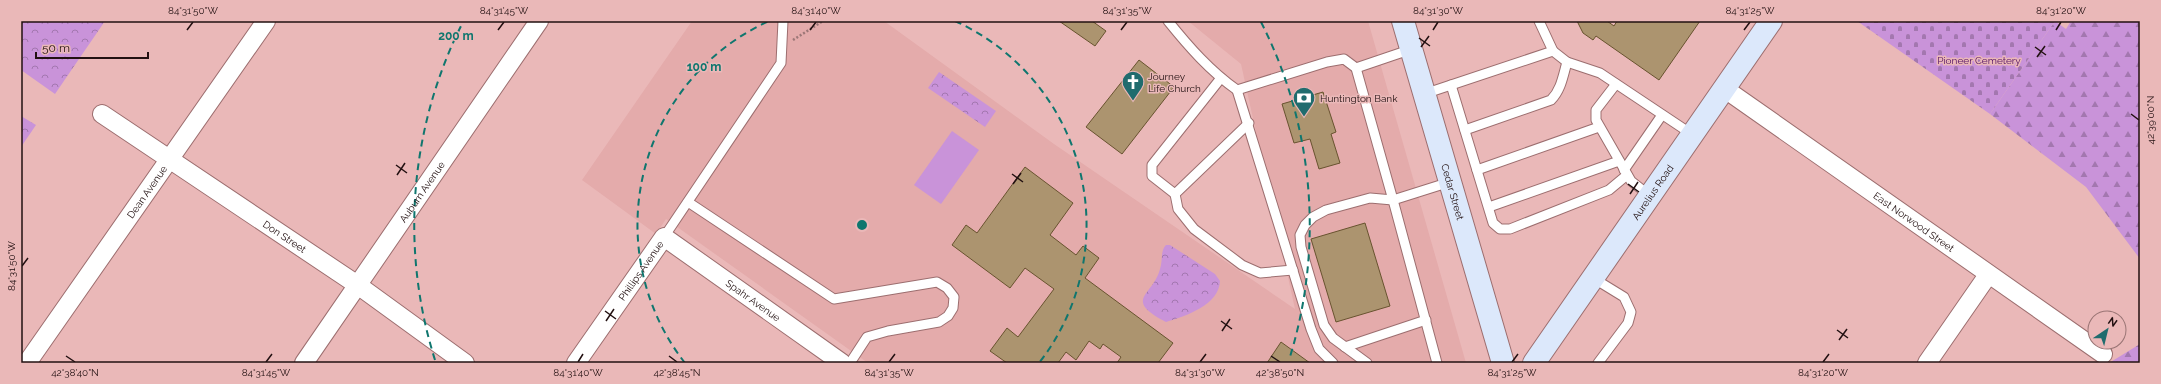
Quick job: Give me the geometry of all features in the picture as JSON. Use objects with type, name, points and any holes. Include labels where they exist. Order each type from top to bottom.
[{"type":"street","name":"Dean Avenue","points":[[27,363],[266,21]]},
{"type":"street","name":"Auburn Avenue","points":[[304,363],[359,286],[539,21]]},
{"type":"street","name":"Cedar Street","points":[[1404,21],[1503,363]]},
{"type":"street","name":"Aurelius Road","points":[[1534,363],[1771,21]]},
{"type":"street","name":"East Norwood Street","points":[[1725,89],[1988,275],[2103,354]]},
{"type":"street","name":"Don Street","points":[[102,114],[359,286],[465,363]]},
{"type":"street","name":"Phillips Avenue","points":[[576,363],[664,237]]},
{"type":"street","name":"Spahr Avenue","points":[[664,237],[842,363]]},
{"type":"street","points":[[1927,363],[1988,275]]},
{"type":"lane","points":[[664,237],[781,63],[783,21]]},
{"type":"lane","points":[[1168,21],[1187,45],[1221,78],[1237,90],[1249,123],[1293,270],[1319,349],[1333,363]]},
{"type":"lane","points":[[1539,21],[1553,51],[1567,62],[1600,73],[1693,135]]},
{"type":"lane","points":[[1356,68],[1412,49]]},
{"type":"lane","points":[[1424,94],[1553,51]]},
{"type":"lane","points":[[1237,90],[1327,62],[1344,59],[1356,68],[1437,363]]},
{"type":"lane","points":[[1465,130],[1550,100],[1557,94],[1567,62]]},
{"type":"lane","points":[[1221,78],[1152,165],[1152,176],[1175,194],[1178,209],[1194,228],[1242,265],[1260,273],[1293,270]]},
{"type":"lane","points":[[1616,84],[1596,110],[1596,120],[1631,181],[1650,196]]},
{"type":"lane","points":[[1451,85],[1493,223],[1500,229],[1510,229],[1609,190],[1626,172],[1662,115]]},
{"type":"lane","points":[[1175,194],[1249,123]]},
{"type":"lane","points":[[1477,170],[1599,127]]},
{"type":"lane","points":[[1489,208],[1619,161]]},
{"type":"lane","points":[[1367,363],[1333,338],[1324,325],[1301,247],[1300,235],[1313,217],[1326,210],[1370,198],[1393,200],[1450,182]]},
{"type":"lane","points":[[688,202],[834,299],[937,282],[947,288],[954,297],[953,308],[948,316],[938,322],[888,331],[867,337],[850,363]]},
{"type":"lane","points":[[1593,278],[1624,297],[1631,312],[1628,323],[1598,363]]},
{"type":"lane","points":[[1345,347],[1426,320]]},
{"type":"path","points":[[782,46],[804,34],[823,21]]},
{"type":"shaded area","points":[[692,21],[884,21],[1054,144],[1295,309],[1241,64],[1188,21],[1368,21],[1466,363],[868,363],[666,219],[656,234],[582,180]]},
{"type":"green space","points":[[21,21],[105,21],[55,94],[21,70]]},
{"type":"green space","name":"Pioneer Cemetery","points":[[1857,21],[2055,21],[1990,114]]},
{"type":"green space","points":[[2055,21],[2066,29],[2071,21],[2140,21],[2140,259],[2086,187],[1990,114]]},
{"type":"green space","points":[[939,72],[996,111],[985,127],[928,88]]},
{"type":"green space","points":[[21,116],[36,125],[21,147]]},
{"type":"green space","points":[[952,131],[979,150],[941,204],[914,185]]},
{"type":"green space","points":[[1166,245],[1170,245],[1215,274],[1220,281],[1214,297],[1208,303],[1192,313],[1166,322],[1146,308],[1143,302],[1144,297],[1156,278],[1161,266],[1162,253]]},
{"type":"green space","points":[[2140,344],[2140,363],[2109,363]]},
{"type":"building","points":[[1059,21],[1092,21],[1106,31],[1095,46]]},
{"type":"building","points":[[1577,21],[1607,21],[1614,26],[1617,21],[1700,21],[1659,80],[1596,36],[1593,40],[1583,33]]},
{"type":"building","points":[[1139,60],[1174,87],[1122,154],[1086,127]]},
{"type":"building","points":[[1323,92],[1336,132],[1331,134],[1340,163],[1319,169],[1310,139],[1294,143],[1282,104]]},
{"type":"building","points":[[1025,167],[1073,203],[1050,235],[1076,255],[1083,246],[1099,258],[1085,278],[1173,343],[1158,363],[1117,363],[1121,357],[1103,344],[1100,349],[1089,341],[1076,360],[1066,352],[1058,363],[1007,363],[990,351],[1007,328],[1018,337],[1054,289],[1025,268],[1010,288],[952,245],[966,225],[977,233]]},
{"type":"building","points":[[1365,223],[1390,306],[1336,322],[1311,239]]},
{"type":"building","points":[[1281,342],[1310,363],[1267,363]]},
{"type":"place","name":"Journey Life Church","points":[[1133,102]]},
{"type":"place","name":"Huntington Bank","points":[[1304,118]]}]
